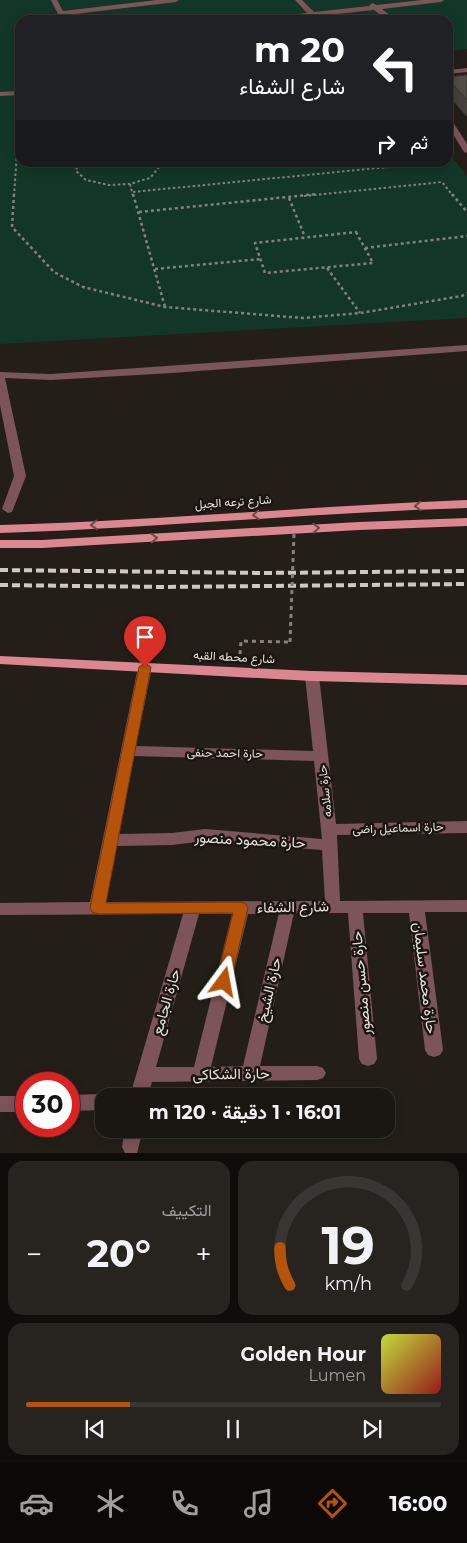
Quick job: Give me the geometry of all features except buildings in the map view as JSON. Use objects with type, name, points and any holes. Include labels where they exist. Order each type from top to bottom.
[{"type":"main road","name":"شارع ترعه الجبل","points":[[0,529],[71,527],[358,508],[467,504]]},
{"type":"main road","points":[[0,544],[42,544],[359,526],[467,522]]},
{"type":"main road","name":"شارع محطه القبه","points":[[0,660],[312,676],[467,680]]},
{"type":"street","points":[[54,0],[62,15]]},
{"type":"street","points":[[76,15],[176,0]]},
{"type":"street","points":[[298,0],[312,14]]},
{"type":"street","points":[[366,0],[386,15]]},
{"type":"street","points":[[304,15],[441,0]]},
{"type":"street","points":[[453,71],[467,70]]},
{"type":"street","points":[[0,94],[15,93]]},
{"type":"street","points":[[453,129],[467,150]]},
{"type":"street","points":[[8,509],[20,476],[0,376],[51,376],[172,370],[467,348]]},
{"type":"street","points":[[98,908],[145,667]]},
{"type":"street","name":"حارة سلامه","points":[[312,676],[329,838],[333,907]]},
{"type":"street","name":"حارة احمد حنفى","points":[[130,751],[321,756]]},
{"type":"street","name":"حارة اسماعيل راضى","points":[[329,838],[467,826]]},
{"type":"street","name":"حارة محمود منصور","points":[[111,840],[172,839],[206,836],[329,838]]},
{"type":"street","name":"حارة محمد سليمان","points":[[416,906],[434,1050]]},
{"type":"street","name":"شارع الشفاء","points":[[0,909],[467,906]]},
{"type":"street","name":"حارة الشيخ","points":[[250,1074],[288,907]]},
{"type":"street","name":"حارة حسن منصور","points":[[354,907],[368,1059]]},
{"type":"street","name":"حارة الجامع","points":[[141,1088],[192,908]]},
{"type":"street","points":[[201,1074],[241,908]]},
{"type":"street","name":"حارة الشكاكى","points":[[144,1075],[317,1073]]},
{"type":"street","points":[[80,1103],[95,1102]]},
{"type":"street","points":[[0,1104],[15,1104]]},
{"type":"street","points":[[132,1147],[133,1138]]},
{"type":"path","points":[[16,167],[12,227],[54,272],[83,287],[165,308],[303,318],[360,313],[462,296],[467,293]]},
{"type":"path","points":[[77,167],[76,171],[86,180],[109,185],[130,184],[150,178],[159,167]]},
{"type":"path","points":[[133,192],[386,167]]},
{"type":"path","points":[[139,212],[442,182],[467,212]]},
{"type":"path","points":[[130,184],[165,308]]},
{"type":"path","points":[[289,198],[305,237]]},
{"type":"path","points":[[356,232],[365,248],[373,263],[265,272],[255,243],[356,232]]},
{"type":"path","points":[[365,248],[467,236]]},
{"type":"path","points":[[155,269],[261,260]]},
{"type":"path","points":[[327,267],[360,313]]},
{"type":"path","points":[[242,640],[290,642],[294,534]]},
{"type":"green space","points":[[0,0],[467,0],[467,49],[453,51],[453,15],[15,15],[15,167],[453,167],[453,158],[467,176],[467,318],[0,344]]},
{"type":"railway","points":[[0,570],[263,573],[467,571]]},
{"type":"railway","points":[[0,585],[163,587],[467,584]]},
{"type":"route","points":[[145,667],[98,908],[241,908],[224,982]]}]
